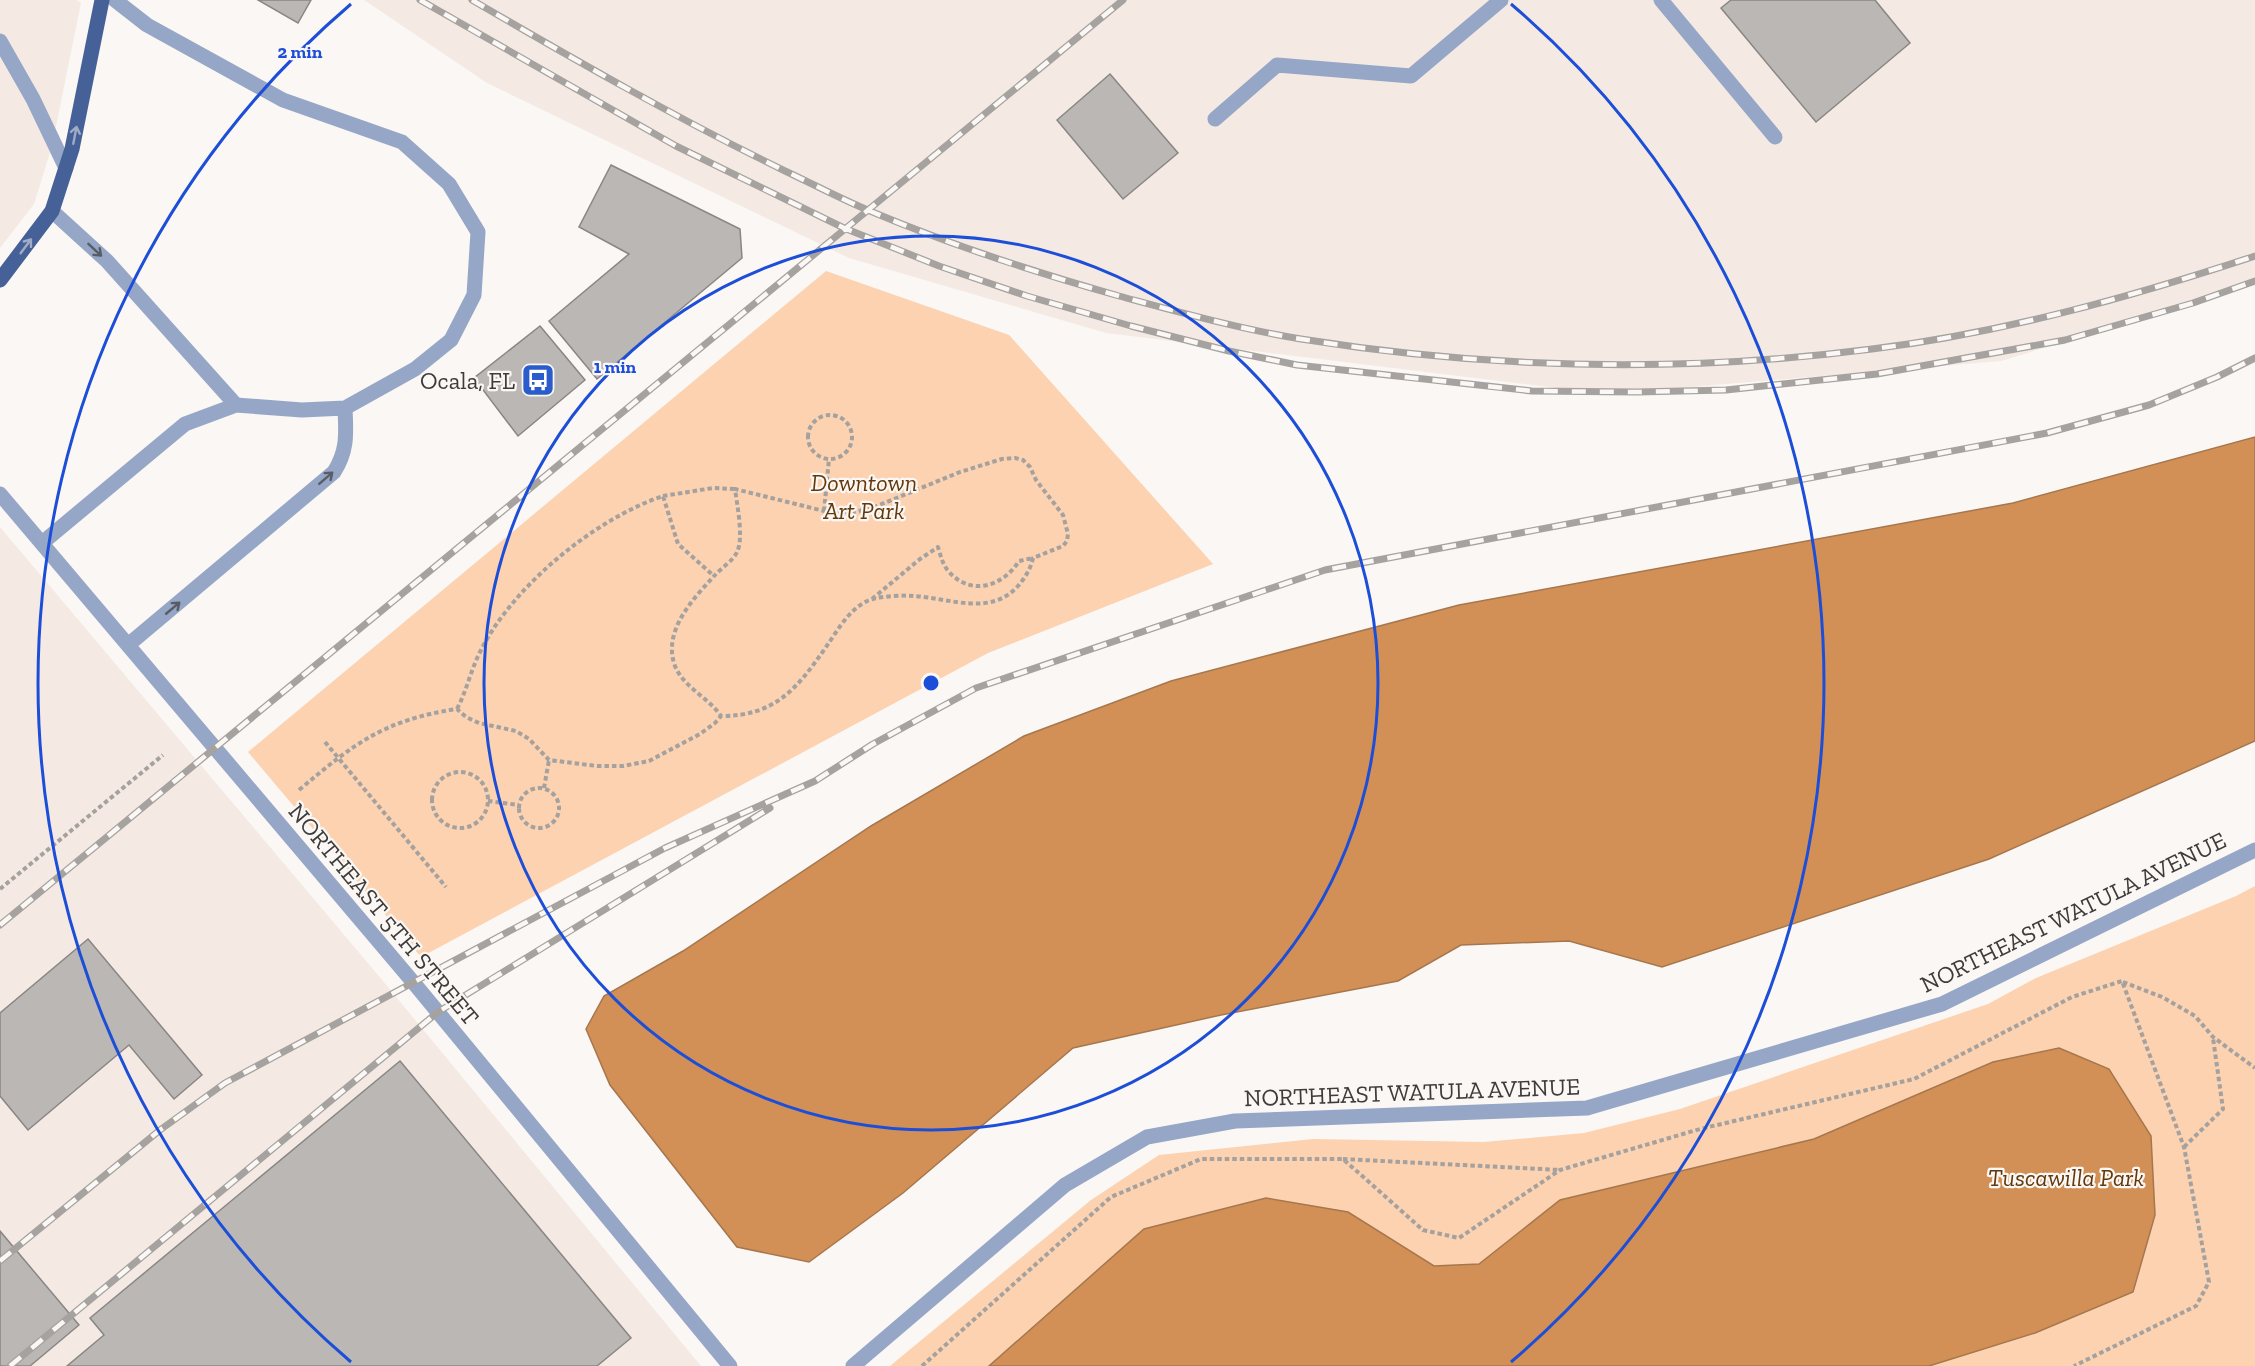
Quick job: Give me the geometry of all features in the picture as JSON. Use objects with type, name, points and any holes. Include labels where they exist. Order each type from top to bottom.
[{"type":"main road","points":[[0,280],[52,211],[72,149],[102,0]]},
{"type":"street","points":[[42,543],[185,424],[236,405],[302,410],[345,408],[415,369],[451,340],[474,295],[478,232],[449,184],[402,142],[283,100],[147,25],[115,0]]},
{"type":"street","points":[[1215,119],[1277,65],[1411,76],[1501,0]]},
{"type":"street","points":[[1661,0],[1775,137]]},
{"type":"street","points":[[0,41],[33,99],[66,168]]},
{"type":"street","points":[[52,211],[107,261],[236,405]]},
{"type":"street","points":[[128,645],[334,472],[342,459],[346,442],[345,408]]},
{"type":"street","name":"NORTHEAST 5TH STREET","points":[[0,494],[413,982],[730,1366]]},
{"type":"street","name":"NORTHEAST WATULA AVENUE","points":[[853,1366],[1065,1185],[1147,1137],[1236,1122],[1587,1108],[1942,1004],[2255,849]]},
{"type":"path","points":[[834,414],[847,421],[853,435],[849,449],[836,458],[829,459],[822,457],[812,448],[808,434],[814,421],[834,414]]},
{"type":"path","points":[[1014,458],[1023,460],[1030,467],[1036,480],[1063,515],[1068,534],[1063,546],[1033,558],[1018,561],[1011,572],[1001,580],[988,585],[975,586],[962,582],[950,574],[938,547],[850,614],[809,669],[775,704],[756,713],[721,716],[700,734],[649,761],[623,766],[597,766],[549,760],[529,739],[516,731],[478,723],[457,709],[481,649],[518,598],[545,570],[615,518],[641,504],[663,496],[713,489],[735,489],[824,511],[856,512],[877,506],[949,476],[1002,459],[1014,458]]},
{"type":"path","points":[[824,511],[829,459]]},
{"type":"path","points":[[721,716],[705,697],[681,678],[671,651],[680,618],[714,576],[737,554],[739,546],[735,489]]},
{"type":"path","points":[[663,496],[678,544],[714,576]]},
{"type":"path","points":[[870,600],[913,595],[959,603],[978,604],[997,601],[1010,595],[1021,582],[1033,558]]},
{"type":"path","points":[[299,790],[358,742],[383,729],[423,715],[457,709]]},
{"type":"path","points":[[324,742],[446,887]]},
{"type":"path","points":[[0,889],[163,755]]},
{"type":"path","points":[[544,788],[549,760]]},
{"type":"path","points":[[458,772],[476,777],[487,792],[488,801],[487,811],[474,825],[456,829],[440,820],[431,804],[435,786],[441,778],[458,772]]},
{"type":"path","points":[[544,788],[550,791],[558,801],[557,814],[550,825],[538,828],[525,823],[519,812],[519,805],[521,798],[530,789],[544,788]]},
{"type":"path","points":[[488,801],[519,805]]},
{"type":"path","points":[[2074,1366],[2196,1306],[2209,1282],[2184,1147],[2122,981]]},
{"type":"path","points":[[1342,1159],[1423,1230],[1459,1238],[1560,1170],[1700,1129],[1914,1079],[2072,997],[2122,981],[2162,997],[2195,1016],[2213,1037],[2255,1068]]},
{"type":"path","points":[[2184,1147],[2223,1109],[2213,1037]]},
{"type":"path","points":[[922,1366],[1111,1197],[1201,1159],[1342,1159],[1560,1170]]},
{"type":"shaded area","points":[[0,0],[77,0],[81,3],[52,146],[34,204],[0,248]]},
{"type":"shaded area","points":[[364,0],[2255,0],[2255,284],[2001,361],[1607,394],[1106,333],[849,258],[487,83]]},
{"type":"shaded area","points":[[2255,437],[2255,741],[1989,859],[1662,967],[1569,941],[1461,945],[1398,981],[1221,1015],[1073,1048],[903,1193],[809,1262],[737,1247],[610,1085],[586,1029],[604,996],[683,951],[871,826],[1024,736],[1171,681],[1459,605],[2013,503]]},
{"type":"shaded area","points":[[0,527],[383,981],[701,1366],[0,1366]]},
{"type":"shaded area","points":[[2059,1048],[2109,1069],[2151,1136],[2155,1215],[2133,1292],[2035,1333],[1929,1366],[989,1366],[1144,1229],[1266,1198],[1348,1212],[1434,1266],[1479,1264],[1560,1200],[1814,1139],[1993,1062]]},
{"type":"green space","name":"Downtown Art Park","points":[[826,271],[1009,335],[1213,564],[988,653],[421,957],[248,752]]},
{"type":"green space","name":"Tuscawilla Park","points":[[2255,886],[2255,1366],[890,1366],[1091,1200],[1159,1155],[1313,1139],[1484,1142],[1584,1133],[1680,1109],[1988,1004],[2036,978],[2236,896]]},
{"type":"building","points":[[258,0],[311,0],[298,23]]},
{"type":"building","points":[[1731,0],[1875,0],[1910,43],[1816,122],[1721,8]]},
{"type":"building","points":[[1110,74],[1178,153],[1123,199],[1057,120]]},
{"type":"building","points":[[611,165],[740,229],[742,258],[597,379],[549,321],[629,254],[579,227]]},
{"type":"building","points":[[540,326],[585,380],[518,436],[474,378]]},
{"type":"building","points":[[88,939],[202,1075],[174,1099],[129,1045],[28,1130],[0,1096],[0,1013]]},
{"type":"building","points":[[400,1061],[631,1338],[597,1366],[67,1366],[104,1335],[90,1318]]},
{"type":"building","points":[[0,1231],[79,1325],[30,1366],[0,1366]]},
{"type":"railway","points":[[420,0],[676,146],[844,228],[939,266],[1027,296],[1131,326],[1229,351],[1297,365],[1532,391],[1726,390],[1877,374],[2065,340],[2193,303],[2255,281]]},
{"type":"railway","points":[[472,0],[705,131],[870,211],[962,247],[1087,287],[1210,320],[1301,339],[1443,357],[1515,362],[1658,364],[1801,357],[1921,342],[2018,323],[2161,286],[2255,256]]},
{"type":"railway","points":[[0,925],[1123,0]]},
{"type":"railway","points":[[0,1261],[160,1130],[225,1083],[665,848],[815,781],[873,744],[976,688],[1325,570],[2047,433],[2149,405],[2217,377],[2255,358]]},
{"type":"railway","points":[[10,1366],[438,1012],[770,808]]},
{"type":"place","name":"Ocala, FL","points":[[538,380]]}]
